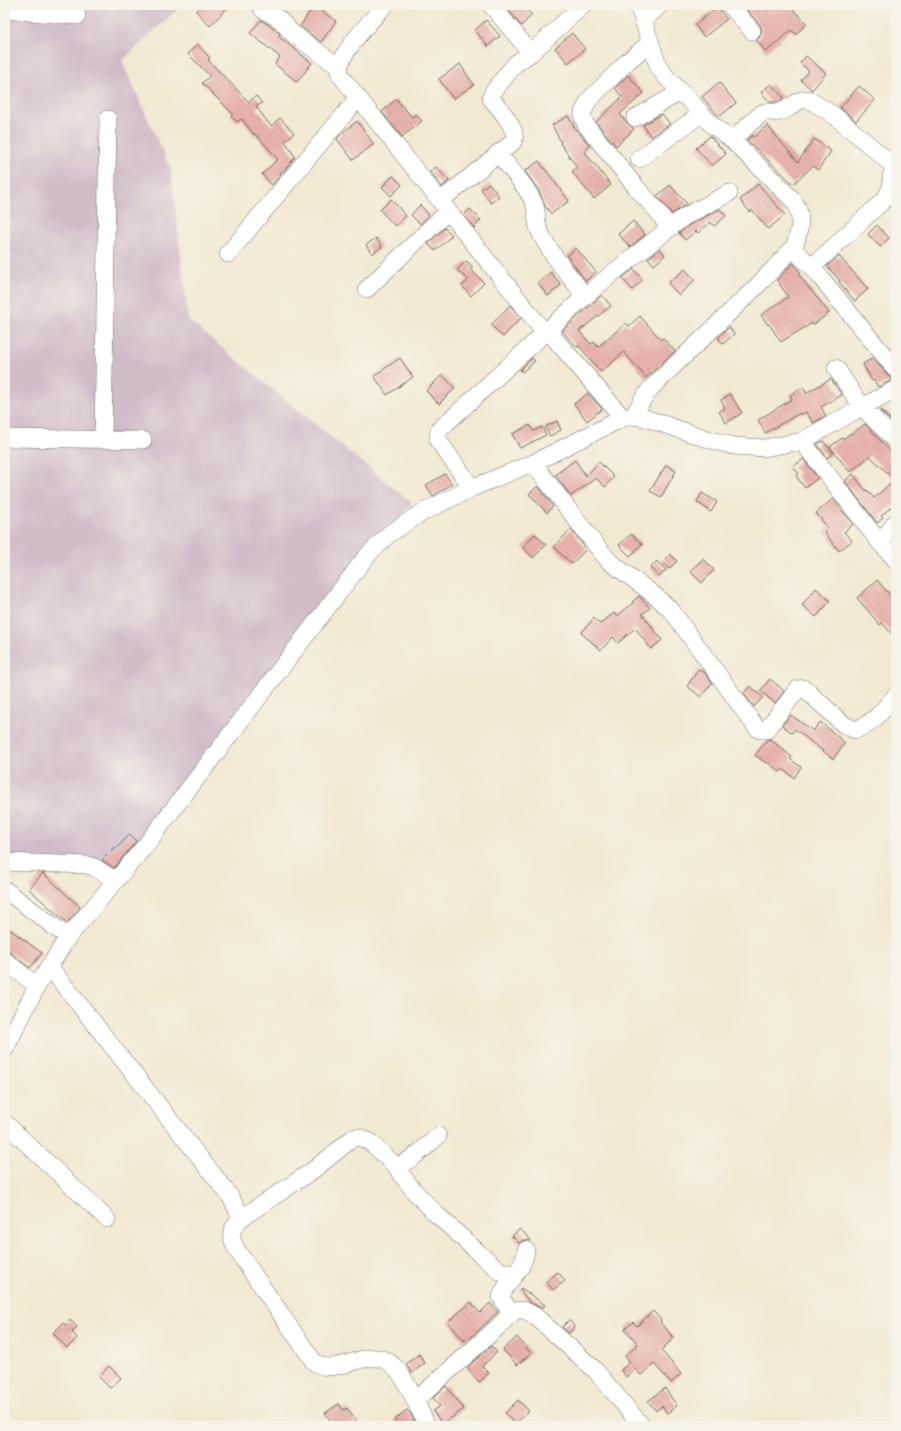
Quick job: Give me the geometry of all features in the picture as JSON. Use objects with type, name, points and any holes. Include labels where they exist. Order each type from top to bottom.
[{"type":"street","points":[[385,5],[355,39],[344,56],[339,67],[340,75],[444,206],[547,331],[628,417],[645,418],[734,446],[764,448],[802,441],[896,389]]},
{"type":"street","points":[[491,5],[531,53]]},
{"type":"street","points":[[367,288],[444,206],[498,153],[512,142],[515,136],[512,128],[491,98],[493,92],[515,64],[531,53],[583,5]]},
{"type":"street","points":[[5,1049],[37,986],[68,937],[145,846],[366,558],[389,534],[417,516],[472,488],[533,463],[628,417],[651,388],[757,286],[794,247],[799,231],[800,221],[796,205],[789,196],[732,140],[711,124],[701,114],[659,68],[640,13],[660,5]]},
{"type":"street","points":[[730,5],[752,31]]},
{"type":"street","points":[[262,9],[279,19],[293,34],[339,67]]},
{"type":"street","points":[[5,10],[78,16]]},
{"type":"street","points":[[650,43],[628,61],[589,100],[583,112],[583,118],[586,124],[636,187],[659,213],[669,228]]},
{"type":"street","points":[[635,118],[680,92]]},
{"type":"street","points":[[228,254],[358,98]]},
{"type":"street","points":[[732,140],[765,111],[780,112],[808,98],[835,116],[896,169],[891,176],[892,185],[886,198],[812,267]]},
{"type":"street","points":[[639,159],[701,114]]},
{"type":"street","points":[[103,440],[108,119]]},
{"type":"street","points":[[498,153],[520,182],[534,204],[536,221],[542,236],[556,258],[585,296]]},
{"type":"street","points":[[472,488],[438,440],[440,429],[585,296],[684,217],[729,193]]},
{"type":"street","points":[[794,247],[799,255],[812,267],[896,370]]},
{"type":"street","points":[[836,368],[862,407],[896,441]]},
{"type":"street","points":[[5,438],[142,440]]},
{"type":"street","points":[[802,441],[880,543],[896,560]]},
{"type":"street","points":[[533,463],[609,561],[671,610],[756,727],[760,730],[766,730],[798,689],[802,688],[806,690],[843,724],[855,730],[864,727],[873,721],[896,695]]},
{"type":"street","points":[[880,543],[896,522]]},
{"type":"street","points":[[5,862],[77,863],[94,867],[116,881]]},
{"type":"street","points":[[5,890],[68,937]]},
{"type":"street","points":[[5,961],[37,986]]},
{"type":"street","points":[[49,966],[230,1196],[238,1211],[240,1219]]},
{"type":"street","points":[[5,1123],[107,1219]]},
{"type":"street","points":[[396,1166],[420,1151],[438,1136]]},
{"type":"street","points":[[427,1426],[415,1401],[394,1366],[381,1358],[371,1357],[328,1368],[320,1367],[314,1362],[236,1249],[231,1236],[234,1226],[240,1219],[312,1171],[353,1138],[359,1137],[370,1142],[396,1166],[414,1191],[436,1214],[485,1259],[501,1272],[516,1274]]},
{"type":"street","points":[[512,1313],[501,1297],[503,1290],[522,1265],[526,1250]]},
{"type":"street","points":[[415,1401],[512,1313],[526,1310],[536,1317],[595,1370],[642,1426]]},
{"type":"shaded area","points":[[5,5],[182,5],[122,61],[171,170],[188,320],[412,503],[125,871],[5,860]]},
{"type":"building","points":[[202,5],[230,5],[210,26],[196,11]]},
{"type":"building","points":[[512,5],[522,5],[532,15],[521,26],[508,9]]},
{"type":"building","points":[[743,5],[789,5],[807,24],[796,34],[791,30],[766,52],[756,40],[761,34],[762,30],[760,25]]},
{"type":"building","points":[[314,6],[336,21],[321,42],[300,26]]},
{"type":"building","points":[[717,7],[727,19],[704,37],[695,25]]},
{"type":"building","points":[[261,20],[275,29],[280,34],[278,36],[312,63],[297,82],[275,64],[280,57],[250,33]]},
{"type":"building","points":[[486,20],[500,36],[488,46],[475,30]]},
{"type":"building","points":[[572,33],[585,49],[568,63],[555,48]]},
{"type":"building","points":[[197,44],[210,58],[208,60],[249,102],[256,96],[262,103],[256,107],[271,126],[280,118],[294,133],[285,141],[295,157],[284,171],[280,173],[281,174],[272,185],[262,174],[278,159],[255,134],[254,135],[242,119],[237,122],[231,116],[233,114],[202,83],[210,76],[188,54]]},
{"type":"building","points":[[806,56],[826,73],[812,90],[801,80],[809,71],[800,63]]},
{"type":"building","points":[[460,64],[474,85],[453,99],[439,79]]},
{"type":"building","points":[[628,75],[644,93],[620,114],[634,129],[616,146],[596,122],[622,97],[615,88]]},
{"type":"building","points":[[719,82],[736,103],[719,117],[702,97]]},
{"type":"building","points":[[771,84],[784,98],[778,102],[770,102],[761,92]]},
{"type":"building","points":[[859,86],[875,100],[856,121],[840,108]]},
{"type":"building","points":[[396,99],[412,117],[416,114],[422,121],[402,137],[382,112]]},
{"type":"building","points":[[662,114],[670,124],[651,137],[643,125]]},
{"type":"building","points":[[568,116],[576,131],[577,130],[590,146],[584,151],[611,185],[594,199],[572,172],[577,167],[560,143],[561,142],[552,125]]},
{"type":"building","points":[[357,121],[374,144],[353,160],[337,139]]},
{"type":"building","points":[[767,125],[798,162],[814,139],[831,151],[818,170],[813,166],[793,184],[747,140],[753,135],[754,137]]},
{"type":"building","points":[[710,136],[726,154],[712,166],[696,148]]},
{"type":"building","points":[[539,161],[569,201],[551,214],[545,206],[539,191],[525,171]]},
{"type":"building","points":[[436,167],[449,181],[442,187],[430,172]]},
{"type":"building","points":[[393,176],[402,185],[391,196],[382,187]]},
{"type":"building","points":[[489,183],[499,196],[491,203],[481,189]]},
{"type":"building","points":[[758,184],[785,215],[768,229],[752,210],[750,212],[740,200]]},
{"type":"building","points":[[670,185],[687,204],[672,214],[657,196]]},
{"type":"building","points":[[391,199],[406,216],[395,226],[380,210]]},
{"type":"building","points":[[420,205],[429,215],[420,224],[411,215]]},
{"type":"building","points":[[470,209],[481,220],[474,228],[464,215]]},
{"type":"building","points":[[720,209],[726,216],[714,226],[711,222],[698,233],[696,231],[685,240],[679,233],[689,225]]},
{"type":"building","points":[[633,221],[645,235],[630,247],[618,234]]},
{"type":"building","points":[[877,225],[889,238],[880,247],[868,234]]},
{"type":"building","points":[[445,228],[452,235],[435,251],[428,244]]},
{"type":"building","points":[[376,238],[382,247],[372,254],[366,245]]},
{"type":"building","points":[[576,248],[596,272],[586,281],[567,256]]},
{"type":"building","points":[[660,249],[665,255],[654,265],[648,258]]},
{"type":"building","points":[[839,256],[868,289],[855,301],[827,266]]},
{"type":"building","points":[[466,261],[473,267],[470,269],[484,283],[471,296],[462,286],[468,280],[457,270]]},
{"type":"building","points":[[793,263],[801,273],[799,275],[829,313],[813,325],[812,323],[781,342],[761,315],[788,297],[777,280]]},
{"type":"building","points":[[634,269],[643,280],[632,290],[622,278]]},
{"type":"building","points":[[685,269],[695,280],[679,295],[668,283]]},
{"type":"building","points":[[551,272],[561,285],[548,296],[538,283]]},
{"type":"building","points":[[602,295],[611,306],[579,331],[591,344],[594,342],[598,347],[626,323],[629,326],[640,316],[661,340],[663,338],[675,351],[646,378],[624,352],[601,372],[579,346],[577,347],[562,331]]},
{"type":"building","points":[[510,305],[521,318],[503,337],[491,325]]},
{"type":"building","points":[[729,327],[734,334],[723,344],[718,338]]},
{"type":"building","points":[[400,358],[413,377],[387,395],[374,376]]},
{"type":"building","points":[[532,358],[535,361],[522,372],[520,370]]},
{"type":"building","points":[[873,358],[892,380],[878,387],[874,380],[872,381],[863,364]]},
{"type":"building","points":[[442,375],[455,388],[439,404],[426,391]]},
{"type":"building","points":[[831,379],[842,395],[821,407],[826,416],[813,423],[806,412],[801,415],[800,413],[765,433],[758,420],[792,399],[790,395],[803,387],[806,393]]},
{"type":"building","points":[[588,393],[602,409],[587,421],[574,404]]},
{"type":"building","points":[[730,394],[742,413],[726,423],[719,412],[725,408],[721,400]]},
{"type":"building","points":[[881,410],[895,423],[894,424],[880,411]]},
{"type":"building","points":[[557,421],[561,430],[550,436],[545,427]]},
{"type":"building","points":[[865,424],[896,457],[896,503],[881,516],[883,518],[877,523],[845,481],[853,474],[866,491],[867,490],[874,498],[895,480],[870,456],[850,472],[830,447]]},
{"type":"building","points":[[530,425],[533,431],[542,427],[546,435],[520,448],[512,434]]},
{"type":"building","points":[[823,441],[833,453],[827,458],[817,444]]},
{"type":"building","points":[[803,459],[818,478],[805,488],[796,476],[799,474],[793,467]]},
{"type":"building","points":[[575,460],[586,476],[599,462],[614,477],[605,487],[596,478],[571,496],[555,475]]},
{"type":"building","points":[[666,465],[676,471],[661,497],[650,491]]},
{"type":"building","points":[[445,474],[452,484],[433,496],[426,485]]},
{"type":"building","points":[[538,486],[553,506],[547,513],[529,494]]},
{"type":"building","points":[[702,493],[717,502],[711,512],[697,502]]},
{"type":"building","points":[[833,499],[853,524],[844,532],[852,541],[839,551],[824,532],[828,528],[816,513]]},
{"type":"building","points":[[571,529],[586,549],[572,564],[554,547]]},
{"type":"building","points":[[535,534],[546,545],[533,558],[523,547]]},
{"type":"building","points":[[631,534],[642,544],[630,556],[619,545]]},
{"type":"building","points":[[670,554],[677,561],[669,569],[662,562]]},
{"type":"building","points":[[703,559],[714,570],[702,583],[690,571]]},
{"type":"building","points":[[657,561],[666,570],[659,577],[650,568]]},
{"type":"building","points":[[877,580],[896,602],[896,638],[882,623],[880,625],[857,598]]},
{"type":"building","points":[[816,588],[830,601],[816,617],[802,605]]},
{"type":"building","points":[[639,596],[650,608],[642,614],[662,640],[651,649],[635,628],[618,643],[613,637],[601,650],[581,633],[594,618],[600,624],[614,613],[617,616]]},
{"type":"building","points":[[699,669],[705,673],[712,683],[701,697],[687,686]]},
{"type":"building","points":[[770,679],[784,691],[775,703],[760,691]]},
{"type":"building","points":[[750,686],[763,697],[754,707],[744,693]]},
{"type":"building","points":[[791,715],[813,731],[820,722],[845,743],[833,759],[795,729],[792,733],[782,725]]},
{"type":"building","points":[[770,739],[792,757],[790,759],[801,767],[794,778],[783,769],[780,772],[755,755],[767,740]]},
{"type":"building","points":[[130,834],[136,841],[114,868],[102,860],[115,847],[117,848]]},
{"type":"building","points":[[43,873],[80,907],[67,923],[29,889]]},
{"type":"building","points":[[5,926],[42,953],[30,968],[11,953],[5,951]]},
{"type":"building","points":[[520,1229],[531,1240],[530,1241],[523,1240],[519,1243],[512,1236]]},
{"type":"building","points":[[558,1272],[565,1281],[553,1290],[546,1282]]},
{"type":"building","points":[[521,1288],[545,1305],[541,1308],[529,1302],[520,1289]]},
{"type":"building","points":[[471,1302],[480,1313],[490,1303],[498,1312],[469,1339],[468,1338],[464,1341],[448,1322]]},
{"type":"building","points":[[653,1311],[661,1320],[660,1322],[674,1338],[661,1350],[681,1374],[671,1383],[654,1364],[641,1375],[635,1369],[626,1377],[621,1370],[630,1362],[625,1356],[638,1344],[625,1329],[633,1322],[637,1326]]},
{"type":"building","points":[[70,1320],[77,1327],[72,1332],[77,1338],[67,1348],[53,1333],[63,1323],[65,1325]]},
{"type":"building","points":[[569,1320],[575,1327],[569,1333],[562,1327]]},
{"type":"building","points":[[517,1337],[531,1353],[517,1365],[503,1350]]},
{"type":"building","points":[[491,1346],[497,1352],[482,1366],[489,1373],[479,1382],[467,1368]]},
{"type":"building","points":[[419,1354],[425,1363],[412,1373],[406,1364]]},
{"type":"building","points":[[109,1366],[121,1378],[110,1388],[99,1377]]},
{"type":"building","points":[[446,1386],[464,1409],[442,1424],[433,1411],[440,1406],[433,1398]]},
{"type":"building","points":[[665,1388],[677,1406],[667,1413],[662,1406],[656,1411],[648,1401]]},
{"type":"building","points":[[518,1400],[529,1411],[515,1424],[505,1413]]},
{"type":"building","points":[[339,1404],[343,1410],[347,1408],[356,1421],[350,1426],[343,1426],[340,1422],[334,1426],[325,1413]]},
{"type":"building","points":[[407,1410],[411,1414],[416,1426],[398,1426],[394,1420]]}]
